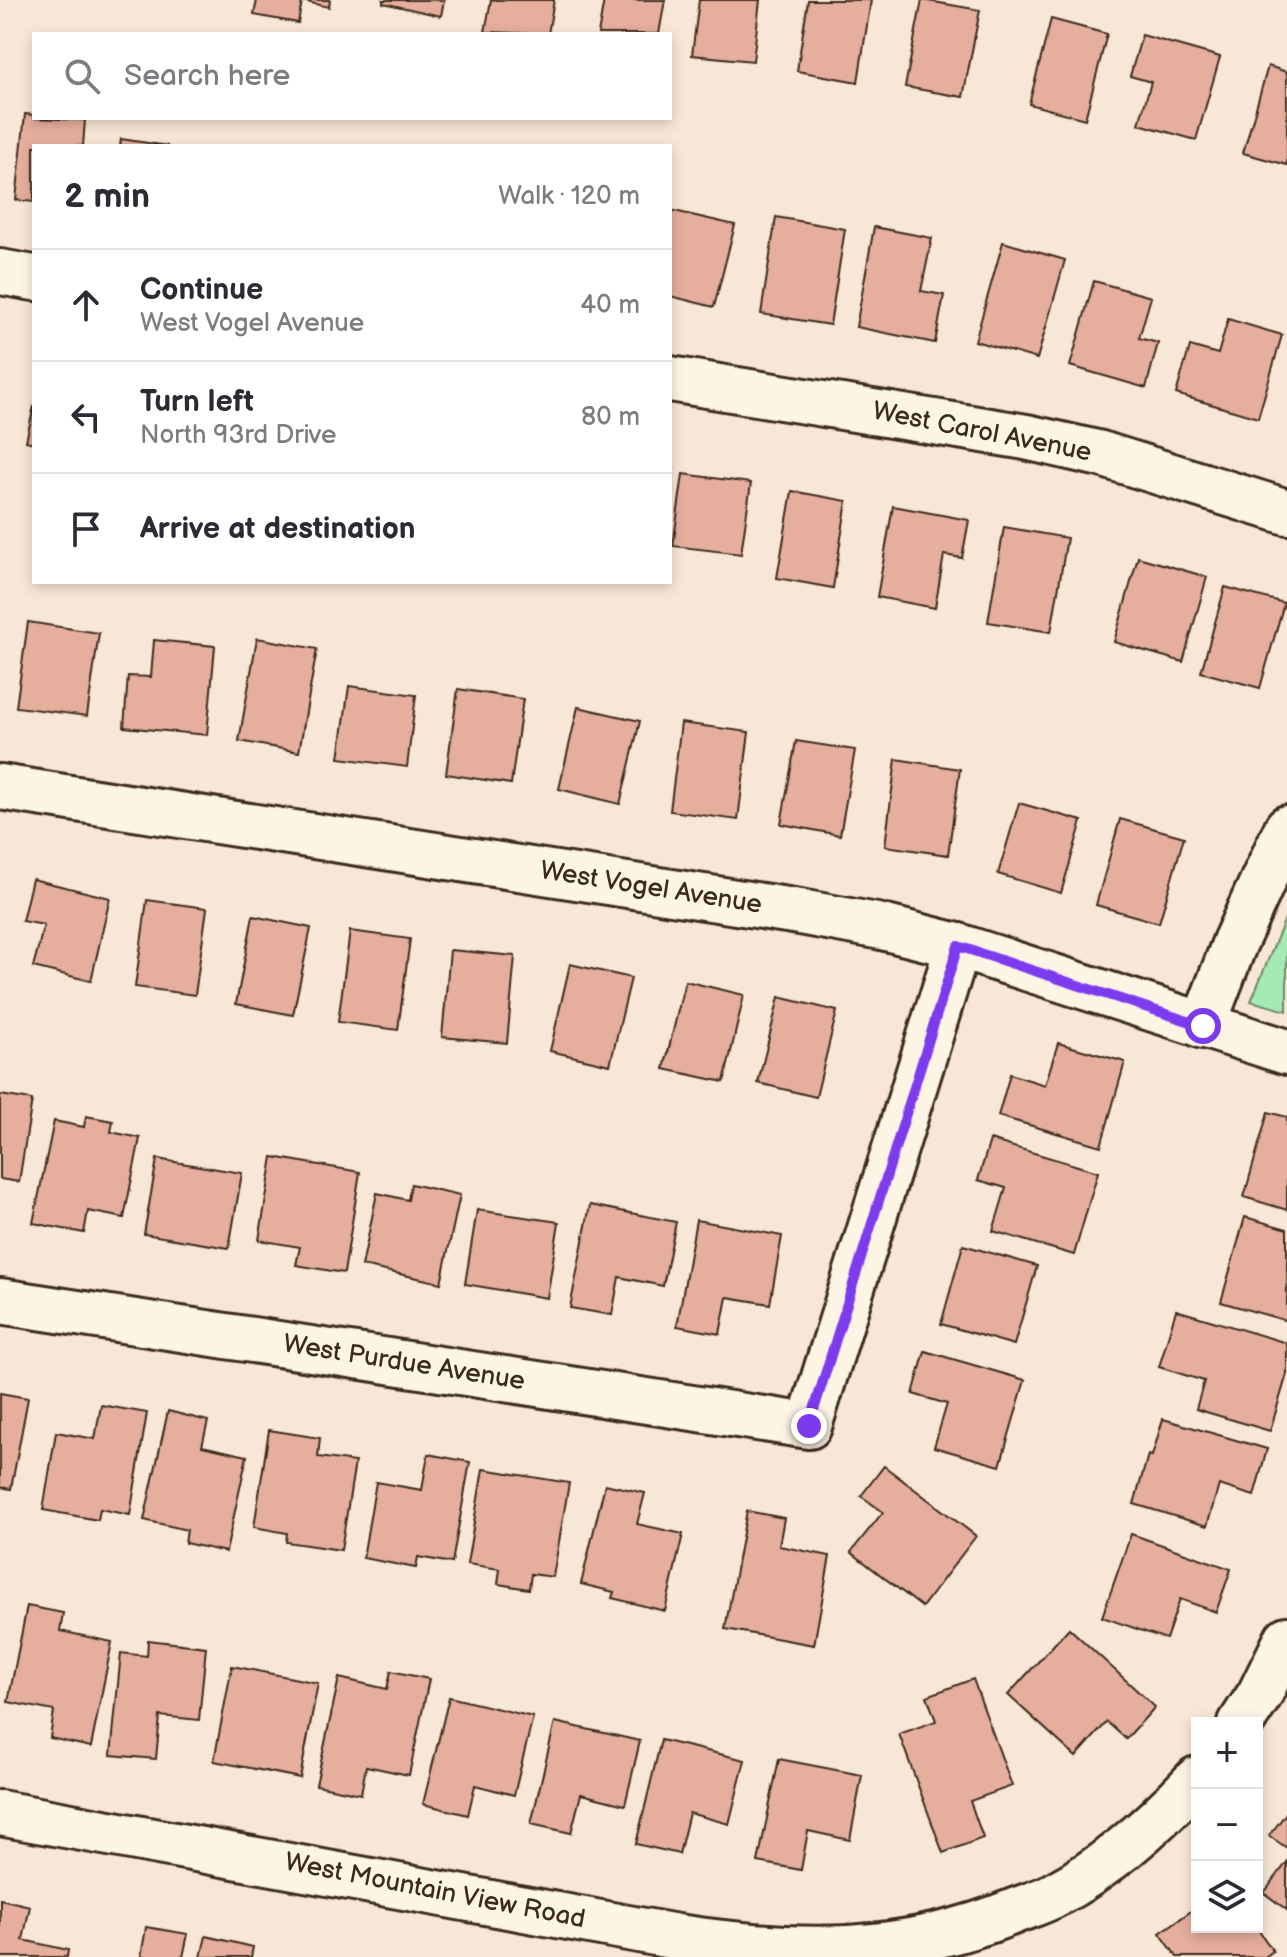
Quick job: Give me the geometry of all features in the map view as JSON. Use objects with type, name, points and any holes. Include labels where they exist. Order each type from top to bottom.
[{"type":"street","points":[[0,272],[32,278]]},
{"type":"street","name":"West Carol Avenue","points":[[672,379],[920,418],[1041,441],[1101,454],[1287,512]]},
{"type":"street","name":"West Vogel Avenue","points":[[0,787],[882,927],[958,946],[1287,1052]]},
{"type":"street","points":[[1203,1026],[1235,942],[1287,828]]},
{"type":"street","name":"West Purdue Avenue","points":[[0,1301],[809,1426],[958,946]]},
{"type":"street","points":[[1245,1717],[1287,1639]]},
{"type":"street","name":"West Mountain View Road","points":[[0,1813],[118,1832],[677,1937],[797,1950],[875,1948],[959,1931],[1056,1895],[1141,1834],[1191,1785]]},
{"type":"green space","points":[[1287,914],[1287,1011],[1251,1001]]},
{"type":"building","points":[[257,0],[330,0],[329,7],[302,1],[298,23],[254,15]]},
{"type":"building","points":[[383,0],[444,0],[441,16],[383,3]]},
{"type":"building","points":[[491,0],[554,0],[548,32],[485,32]]},
{"type":"building","points":[[604,0],[665,0],[659,32],[598,32]]},
{"type":"building","points":[[699,0],[760,0],[753,61],[692,55]]},
{"type":"building","points":[[808,0],[871,0],[858,82],[797,71]]},
{"type":"building","points":[[922,0],[980,10],[963,97],[905,87]]},
{"type":"building","points":[[1051,19],[1107,34],[1085,119],[1029,104]]},
{"type":"building","points":[[1142,35],[1220,57],[1196,140],[1139,124],[1151,82],[1130,76]]},
{"type":"building","points":[[1268,66],[1287,72],[1287,165],[1243,153]]},
{"type":"building","points":[[25,114],[32,115],[32,120],[85,120],[83,144],[32,144],[32,202],[16,200]]},
{"type":"building","points":[[121,139],[155,144],[120,144]]},
{"type":"building","points":[[672,210],[735,225],[714,307],[672,296]]},
{"type":"building","points":[[776,217],[845,229],[830,325],[761,314]]},
{"type":"building","points":[[874,227],[932,238],[921,291],[944,295],[935,343],[856,327]]},
{"type":"building","points":[[1003,242],[1065,260],[1037,359],[975,341]]},
{"type":"building","points":[[1094,281],[1151,297],[1139,338],[1158,343],[1146,388],[1070,366]]},
{"type":"building","points":[[1228,319],[1282,335],[1258,418],[1176,394],[1190,346],[1218,354]]},
{"type":"building","points":[[32,415],[32,442],[26,441]]},
{"type":"building","points":[[683,474],[751,483],[741,554],[673,546]]},
{"type":"building","points":[[792,491],[847,501],[833,588],[777,578]]},
{"type":"building","points":[[893,506],[969,520],[962,558],[944,555],[935,608],[877,597]]},
{"type":"building","points":[[1004,527],[1067,538],[1051,632],[988,622]]},
{"type":"building","points":[[1138,557],[1207,577],[1183,662],[1114,642]]},
{"type":"building","points":[[1225,587],[1284,603],[1260,688],[1201,672]]},
{"type":"building","points":[[28,622],[99,633],[87,716],[16,707]]},
{"type":"building","points":[[257,638],[317,649],[299,752],[239,741]]},
{"type":"building","points":[[154,640],[215,646],[207,735],[124,727],[128,676],[151,677]]},
{"type":"building","points":[[349,686],[416,695],[407,767],[339,758]]},
{"type":"building","points":[[458,689],[523,699],[511,784],[446,774]]},
{"type":"building","points":[[578,707],[640,721],[620,804],[559,789]]},
{"type":"building","points":[[681,723],[749,732],[738,820],[670,811]]},
{"type":"building","points":[[796,741],[855,750],[840,835],[781,824]]},
{"type":"building","points":[[896,759],[960,769],[948,855],[885,846]]},
{"type":"building","points":[[1019,803],[1082,821],[1061,893],[998,874]]},
{"type":"building","points":[[1120,819],[1184,837],[1159,923],[1096,905]]},
{"type":"building","points":[[32,879],[110,898],[91,981],[33,967],[44,925],[22,921]]},
{"type":"building","points":[[147,900],[207,908],[195,995],[135,987]]},
{"type":"building","points":[[253,916],[311,928],[293,1015],[236,1004]]},
{"type":"building","points":[[350,931],[410,939],[398,1030],[338,1022]]},
{"type":"building","points":[[450,950],[515,956],[507,1043],[442,1037]]},
{"type":"building","points":[[570,964],[631,978],[610,1065],[550,1051]]},
{"type":"building","points":[[685,981],[744,995],[724,1082],[664,1069]]},
{"type":"building","points":[[779,997],[837,1011],[816,1097],[758,1083]]},
{"type":"building","points":[[1058,1043],[1125,1062],[1101,1146],[998,1116],[1010,1074],[1045,1085]]},
{"type":"building","points":[[0,1095],[32,1100],[19,1182],[0,1179]]},
{"type":"building","points":[[1268,1112],[1287,1117],[1287,1210],[1244,1197]]},
{"type":"building","points":[[86,1116],[113,1121],[111,1132],[140,1138],[124,1218],[88,1211],[84,1233],[33,1223],[54,1121],[84,1127]]},
{"type":"building","points":[[990,1140],[1098,1172],[1074,1255],[993,1231],[1006,1188],[978,1180]]},
{"type":"building","points":[[273,1157],[360,1172],[344,1273],[296,1265],[300,1247],[259,1240]]},
{"type":"building","points":[[157,1159],[242,1173],[229,1248],[144,1234]]},
{"type":"building","points":[[411,1184],[460,1195],[441,1283],[362,1266],[377,1193],[408,1200]]},
{"type":"building","points":[[590,1205],[676,1222],[663,1286],[619,1277],[612,1315],[570,1308]]},
{"type":"building","points":[[477,1210],[559,1222],[547,1298],[465,1284]]},
{"type":"building","points":[[1245,1217],[1287,1229],[1287,1321],[1221,1302]]},
{"type":"building","points":[[696,1220],[782,1236],[770,1304],[727,1297],[720,1334],[677,1326]]},
{"type":"building","points":[[963,1245],[1037,1266],[1014,1345],[941,1324]]},
{"type":"building","points":[[1176,1310],[1287,1343],[1287,1374],[1270,1431],[1196,1409],[1204,1381],[1159,1367]]},
{"type":"building","points":[[925,1351],[1025,1380],[1000,1466],[934,1447],[947,1404],[913,1394]]},
{"type":"building","points":[[0,1393],[28,1398],[11,1489],[0,1487]]},
{"type":"building","points":[[101,1405],[147,1413],[130,1515],[100,1509],[98,1520],[43,1510],[56,1432],[95,1439]]},
{"type":"building","points":[[168,1411],[208,1421],[202,1446],[247,1456],[226,1552],[185,1543],[187,1530],[144,1520]]},
{"type":"building","points":[[1163,1419],[1267,1449],[1254,1496],[1219,1485],[1207,1526],[1134,1504],[1148,1455],[1152,1456]]},
{"type":"building","points":[[269,1430],[320,1438],[318,1457],[355,1462],[341,1550],[286,1542],[287,1533],[254,1527]]},
{"type":"building","points":[[428,1454],[470,1462],[452,1563],[418,1557],[416,1568],[363,1558],[376,1482],[422,1490]]},
{"type":"building","points":[[884,1466],[976,1536],[922,1607],[851,1552],[883,1512],[861,1496]]},
{"type":"building","points":[[483,1469],[569,1483],[553,1577],[531,1574],[529,1589],[498,1584],[500,1569],[467,1564]]},
{"type":"building","points":[[605,1484],[645,1493],[637,1524],[683,1534],[665,1611],[612,1598],[614,1592],[581,1584]]},
{"type":"building","points":[[747,1511],[784,1518],[779,1546],[830,1556],[814,1645],[725,1629]]},
{"type":"building","points":[[1131,1534],[1231,1569],[1216,1612],[1180,1599],[1166,1639],[1102,1617]]},
{"type":"building","points":[[27,1606],[63,1613],[60,1631],[112,1642],[91,1747],[50,1738],[54,1711],[8,1702]]},
{"type":"building","points":[[1069,1628],[1155,1707],[1126,1739],[1107,1722],[1076,1757],[1008,1695]]},
{"type":"building","points":[[148,1640],[206,1647],[199,1720],[160,1716],[156,1759],[111,1755],[121,1653],[147,1656]]},
{"type":"building","points":[[232,1666],[318,1683],[300,1778],[214,1761]]},
{"type":"building","points":[[391,1671],[429,1679],[409,1775],[366,1766],[361,1794],[316,1785],[339,1678],[387,1689]]},
{"type":"building","points":[[973,1679],[1012,1786],[970,1801],[983,1838],[943,1853],[899,1734],[936,1721],[927,1696]]},
{"type":"building","points":[[449,1697],[533,1717],[514,1795],[475,1785],[468,1815],[423,1804]]},
{"type":"building","points":[[555,1722],[640,1741],[625,1805],[581,1794],[571,1833],[531,1824]]},
{"type":"building","points":[[661,1740],[745,1760],[729,1824],[689,1813],[679,1854],[636,1844]]},
{"type":"building","points":[[779,1759],[862,1775],[850,1840],[808,1831],[801,1870],[758,1862]]},
{"type":"building","points":[[1287,1812],[1287,1848],[1269,1836]]},
{"type":"building","points":[[1287,1862],[1287,1910],[1264,1893]]},
{"type":"building","points":[[0,1899],[30,1906],[23,1940],[68,1950],[67,1957],[0,1957]]},
{"type":"building","points":[[1191,1911],[1191,1933],[1260,1933],[1273,1951],[1265,1957],[1177,1957],[1160,1933]]},
{"type":"building","points":[[146,1927],[188,1934],[183,1957],[141,1957]]},
{"type":"building","points":[[206,1936],[253,1947],[251,1957],[201,1957]]},
{"type":"route","points":[[809,1426],[958,946],[1203,1026]]}]
